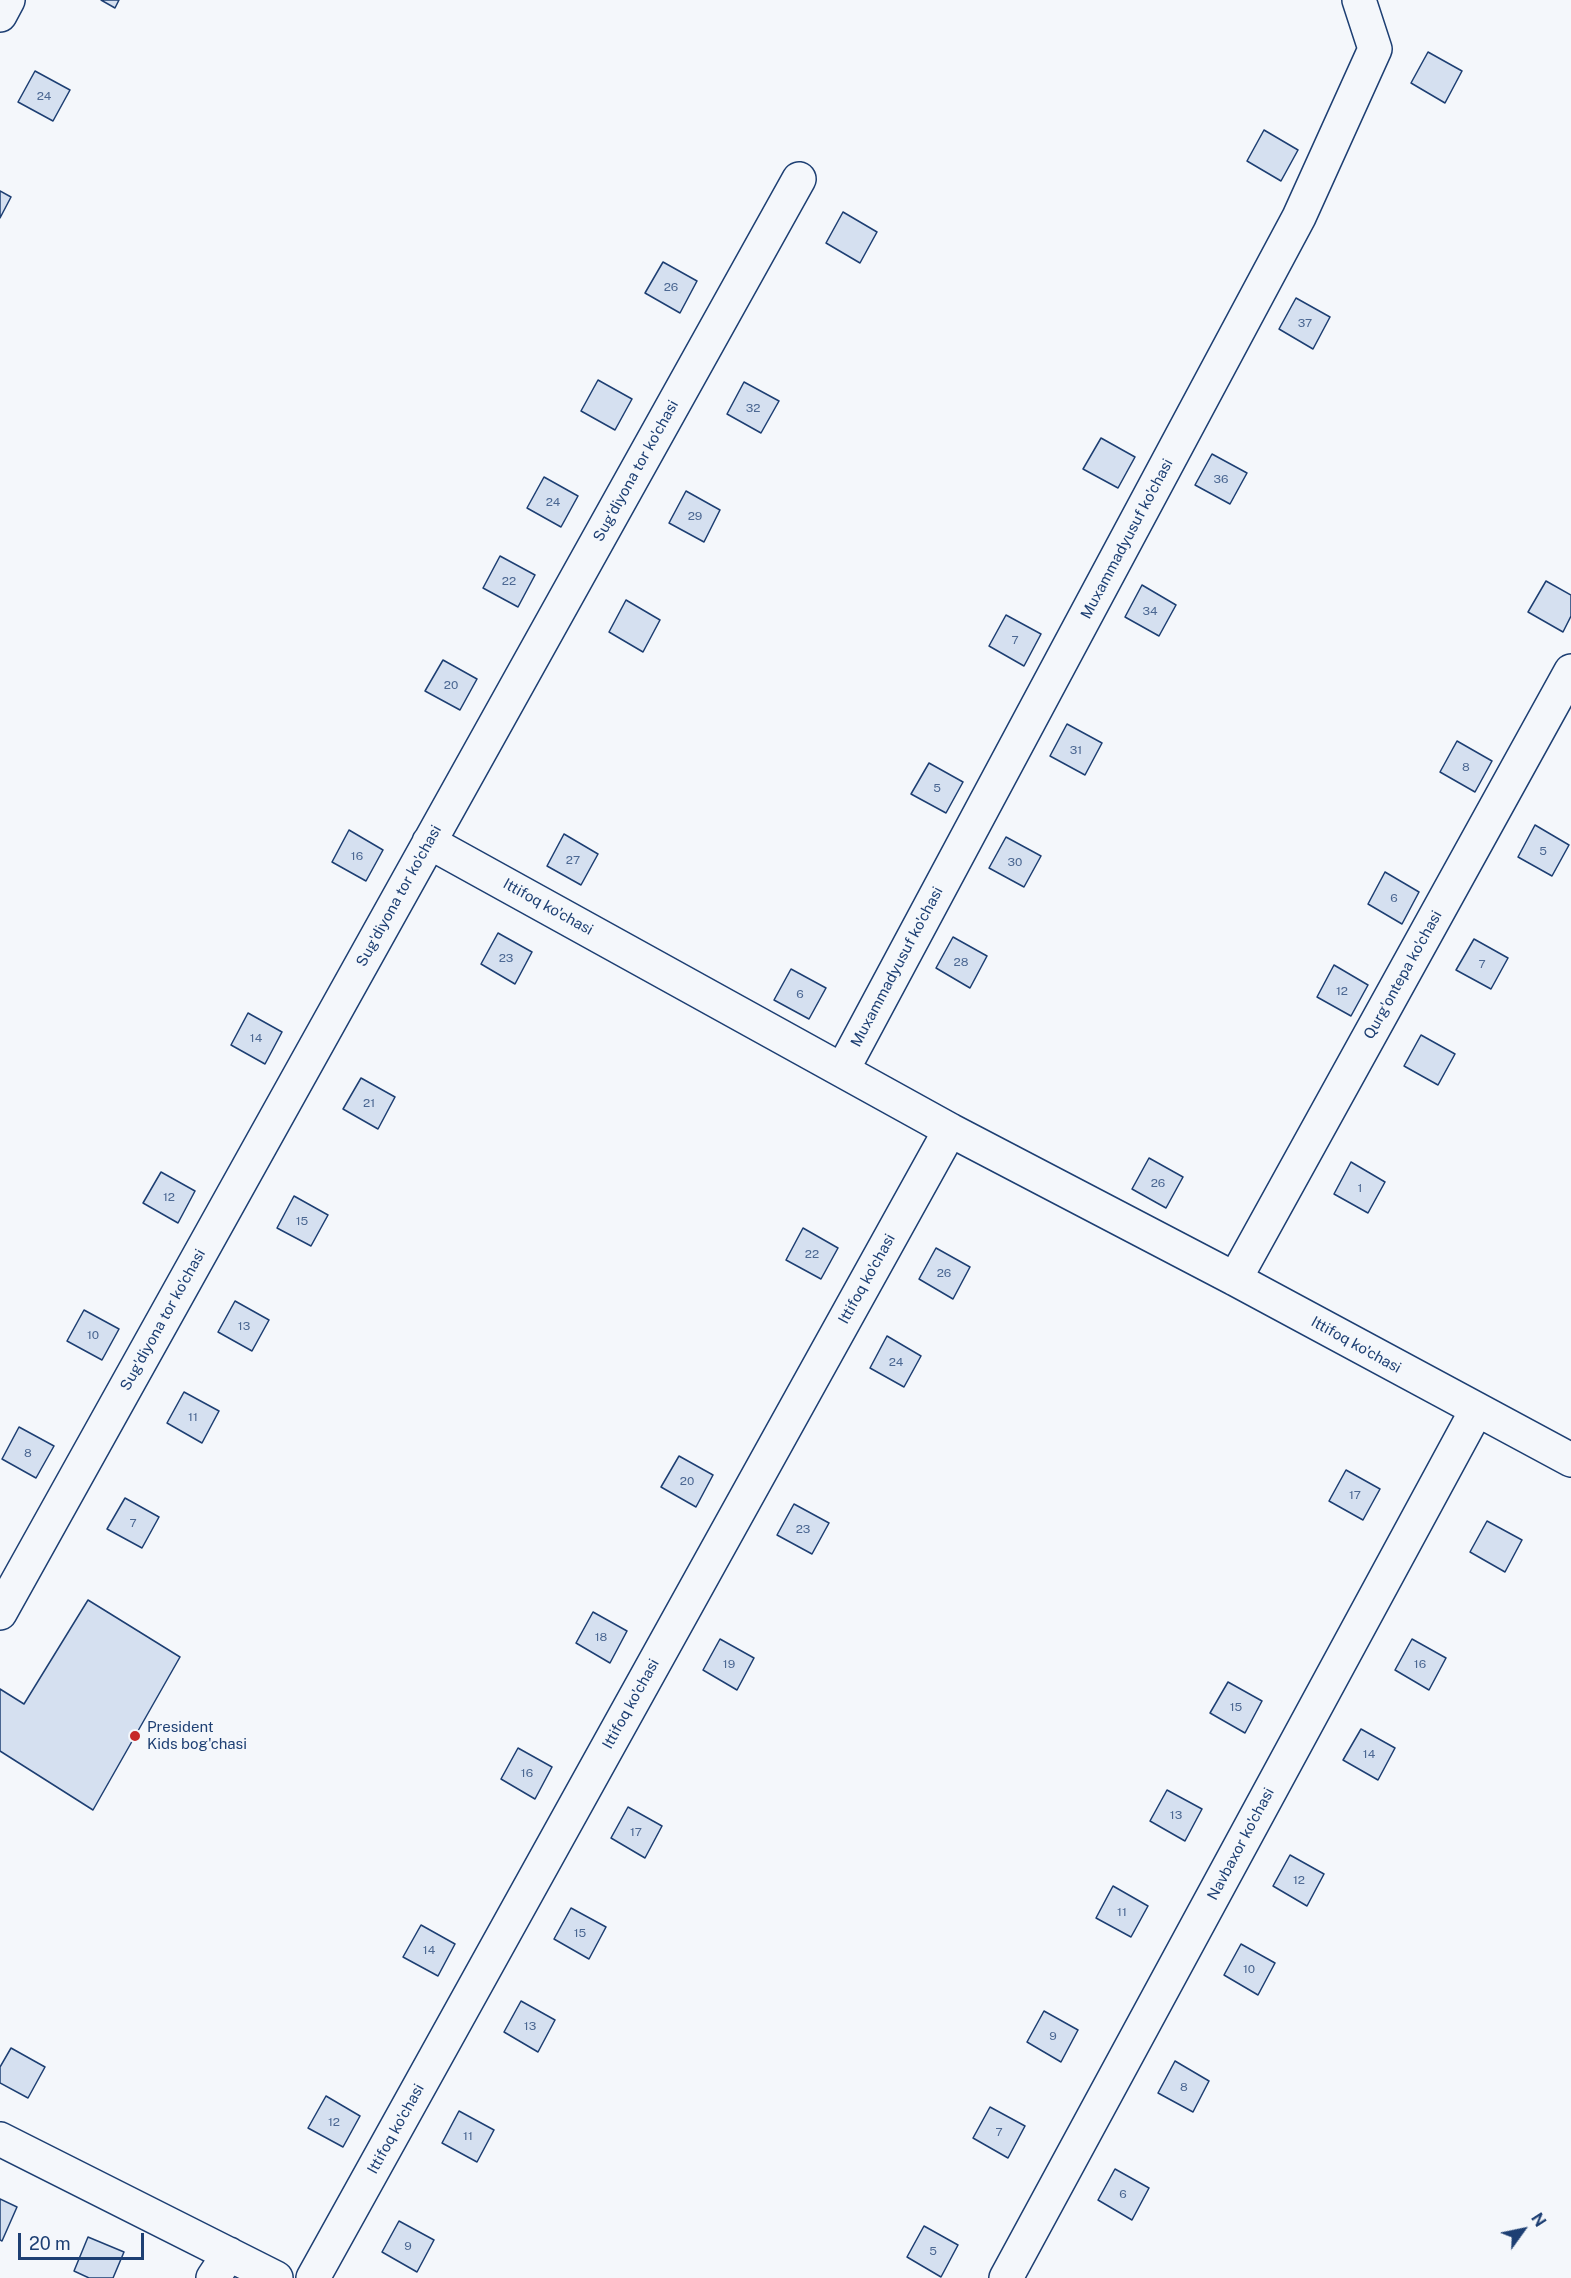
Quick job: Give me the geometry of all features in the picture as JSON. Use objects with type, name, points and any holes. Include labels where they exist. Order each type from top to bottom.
[{"type":"street","points":[[0,15],[8,0]]},
{"type":"street","name":"Muxammadyusuf ko'chasi","points":[[843,1069],[1299,217],[1375,49],[1359,0]]},
{"type":"street","name":"Sug'diyona tor ko'chasi","points":[[0,1613],[799,179]]},
{"type":"street","name":"Qurg'ontepa ko'chasi","points":[[1235,1278],[1571,671]]},
{"type":"street","name":"Ittifoq ko'chasi","points":[[429,842],[950,1130],[1235,1278],[1476,1411],[1571,1460]]},
{"type":"street","name":"Ittifoq ko'chasi","points":[[313,2278],[950,1130]]},
{"type":"street","name":"Navbaxor ko'chasi","points":[[1006,2278],[1476,1411]]},
{"type":"street","points":[[0,2139],[221,2266],[276,2278]]},
{"type":"building","points":[[101,0],[119,0],[115,8]]},
{"type":"building","points":[[1428,52],[1462,71],[1445,103],[1411,83]]},
{"type":"building","points":[[35,71],[70,90],[53,121],[18,102]]},
{"type":"building","points":[[1264,130],[1298,150],[1281,181],[1247,161]]},
{"type":"building","points":[[0,191],[11,197],[0,218]]},
{"type":"building","points":[[843,212],[877,232],[860,263],[826,243]]},
{"type":"building","points":[[663,262],[697,281],[680,313],[645,293]]},
{"type":"building","points":[[1296,298],[1330,317],[1313,349],[1279,329]]},
{"type":"building","points":[[598,380],[632,399],[615,430],[581,411]]},
{"type":"building","points":[[744,382],[779,401],[761,433],[727,414]]},
{"type":"building","points":[[1101,438],[1135,457],[1118,488],[1083,469]]},
{"type":"building","points":[[1212,454],[1247,473],[1230,504],[1195,485]]},
{"type":"building","points":[[544,477],[578,496],[561,527],[527,508]]},
{"type":"building","points":[[686,491],[720,510],[704,542],[669,523]]},
{"type":"building","points":[[500,556],[535,575],[518,607],[483,588]]},
{"type":"building","points":[[1546,581],[1571,595],[1571,616],[1563,632],[1528,612]]},
{"type":"building","points":[[1142,585],[1176,605],[1159,636],[1125,617]]},
{"type":"building","points":[[626,600],[660,620],[643,652],[609,632]]},
{"type":"building","points":[[1006,615],[1041,634],[1024,666],[989,646]]},
{"type":"building","points":[[443,660],[477,679],[460,710],[425,691]]},
{"type":"building","points":[[1067,724],[1102,743],[1085,775],[1050,756]]},
{"type":"building","points":[[1457,741],[1492,761],[1475,792],[1440,772]]},
{"type":"building","points":[[929,763],[963,782],[946,813],[911,794]]},
{"type":"building","points":[[1535,825],[1569,845],[1552,876],[1518,857]]},
{"type":"building","points":[[349,830],[383,850],[366,881],[332,862]]},
{"type":"building","points":[[564,834],[598,854],[581,885],[547,866]]},
{"type":"building","points":[[1006,837],[1041,856],[1024,887],[989,868]]},
{"type":"building","points":[[1385,872],[1419,892],[1402,924],[1368,904]]},
{"type":"building","points":[[498,933],[532,952],[515,984],[481,964]]},
{"type":"building","points":[[953,937],[987,956],[970,988],[936,968]]},
{"type":"building","points":[[1474,939],[1508,958],[1491,989],[1456,970]]},
{"type":"building","points":[[1334,965],[1368,985],[1351,1016],[1317,997]]},
{"type":"building","points":[[791,969],[826,988],[809,1019],[774,1000]]},
{"type":"building","points":[[248,1013],[282,1032],[265,1064],[231,1045]]},
{"type":"building","points":[[1421,1035],[1455,1054],[1438,1085],[1404,1066]]},
{"type":"building","points":[[361,1078],[395,1097],[378,1129],[343,1109]]},
{"type":"building","points":[[1149,1158],[1183,1177],[1166,1208],[1132,1189]]},
{"type":"building","points":[[1351,1162],[1385,1182],[1368,1213],[1334,1194]]},
{"type":"building","points":[[161,1172],[195,1191],[178,1223],[143,1203]]},
{"type":"building","points":[[294,1196],[328,1215],[311,1246],[277,1228]]},
{"type":"building","points":[[803,1228],[838,1248],[821,1279],[786,1260]]},
{"type":"building","points":[[936,1248],[970,1267],[953,1299],[919,1279]]},
{"type":"building","points":[[235,1301],[269,1320],[252,1351],[218,1332]]},
{"type":"building","points":[[84,1310],[119,1329],[102,1360],[67,1341]]},
{"type":"building","points":[[887,1336],[921,1356],[904,1387],[870,1368]]},
{"type":"building","points":[[184,1392],[219,1411],[202,1443],[167,1423]]},
{"type":"building","points":[[19,1427],[54,1446],[36,1478],[2,1459]]},
{"type":"building","points":[[679,1456],[713,1475],[696,1507],[661,1487]]},
{"type":"building","points":[[1346,1470],[1380,1489],[1363,1520],[1329,1501]]},
{"type":"building","points":[[125,1498],[159,1517],[142,1548],[107,1529]]},
{"type":"building","points":[[794,1504],[829,1523],[812,1554],[777,1535]]},
{"type":"building","points":[[1487,1521],[1522,1540],[1505,1572],[1470,1552]]},
{"type":"building","points":[[88,1600],[180,1657],[93,1810],[0,1751],[0,1689],[24,1704]]},
{"type":"building","points":[[593,1612],[627,1631],[610,1663],[576,1643]]},
{"type":"building","points":[[720,1639],[754,1658],[737,1690],[703,1670]]},
{"type":"building","points":[[1412,1639],[1446,1658],[1429,1690],[1395,1670]]},
{"type":"building","points":[[1228,1682],[1262,1701],[1245,1733],[1210,1713]]},
{"type":"building","points":[[1361,1729],[1395,1748],[1378,1780],[1343,1760]]},
{"type":"building","points":[[518,1748],[552,1767],[535,1799],[501,1779]]},
{"type":"building","points":[[1167,1790],[1202,1809],[1185,1841],[1150,1821]]},
{"type":"building","points":[[628,1807],[662,1826],[645,1858],[611,1838]]},
{"type":"building","points":[[1290,1855],[1324,1874],[1307,1906],[1273,1886]]},
{"type":"building","points":[[1113,1886],[1148,1906],[1131,1937],[1096,1918]]},
{"type":"building","points":[[571,1908],[606,1927],[589,1959],[554,1939]]},
{"type":"building","points":[[421,1925],[455,1944],[438,1976],[403,1957]]},
{"type":"building","points":[[1241,1944],[1275,1963],[1258,1995],[1224,1975]]},
{"type":"building","points":[[521,2001],[555,2020],[538,2052],[504,2032]]},
{"type":"building","points":[[1044,2011],[1078,2030],[1061,2062],[1027,2042]]},
{"type":"building","points":[[11,2048],[45,2067],[28,2098],[0,2083],[0,2067]]},
{"type":"building","points":[[1175,2061],[1209,2081],[1193,2112],[1158,2093]]},
{"type":"building","points":[[326,2096],[360,2116],[343,2147],[308,2128]]},
{"type":"building","points":[[990,2107],[1025,2126],[1008,2158],[973,2138]]},
{"type":"building","points":[[459,2111],[494,2130],[477,2162],[442,2143]]},
{"type":"building","points":[[1115,2169],[1149,2188],[1132,2220],[1098,2200]]},
{"type":"building","points":[[0,2199],[17,2207],[2,2241],[0,2240]]},
{"type":"building","points":[[399,2221],[434,2240],[417,2272],[382,2252]]},
{"type":"building","points":[[924,2226],[958,2245],[941,2277],[907,2257]]},
{"type":"building","points":[[88,2237],[124,2252],[113,2278],[89,2278],[74,2271]]},
{"type":"place","name":"President Kids bog'chasi","points":[[135,1736]]}]
